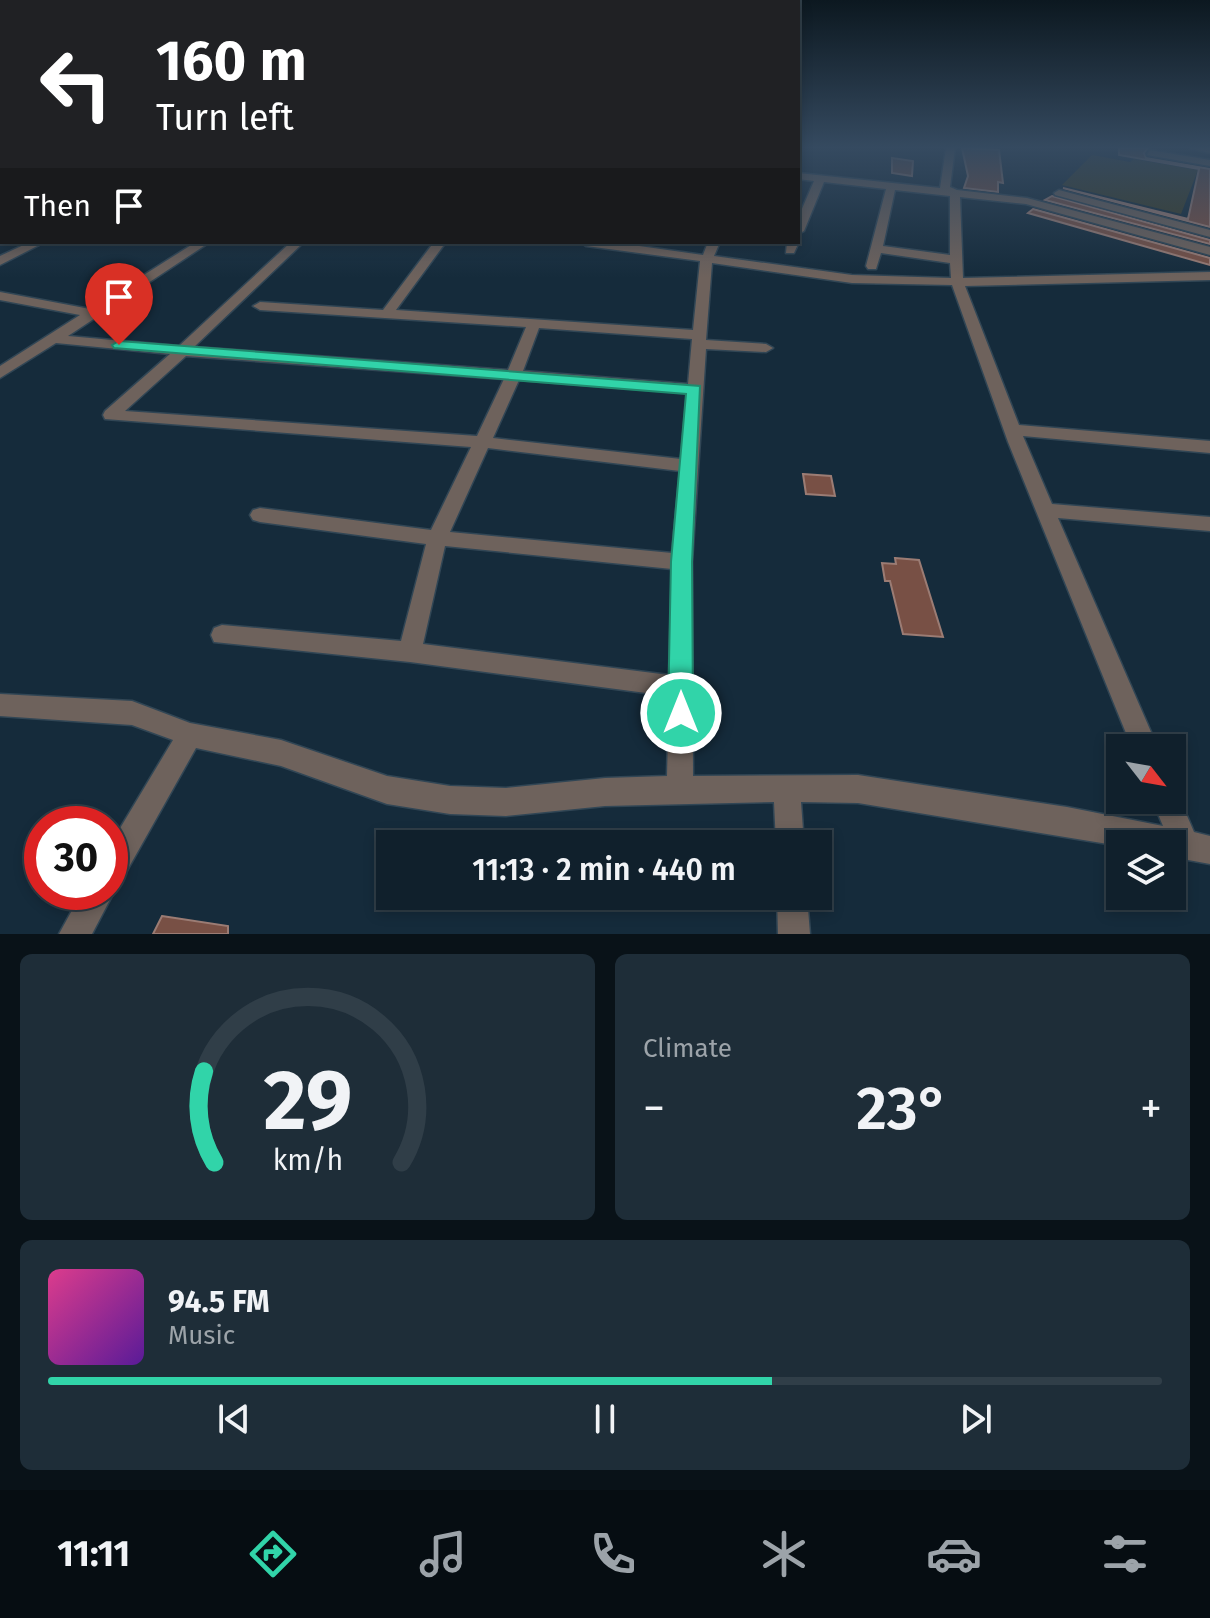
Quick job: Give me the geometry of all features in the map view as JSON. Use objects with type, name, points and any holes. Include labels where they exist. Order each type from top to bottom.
[{"type":"street","points":[[800,226],[815,192]]},
{"type":"street","points":[[872,266],[890,192]]},
{"type":"street","points":[[940,192],[1027,201],[1210,251]]},
{"type":"street","points":[[955,193],[957,282],[1013,430],[1139,734]]},
{"type":"street","points":[[1059,193],[1208,233]]},
{"type":"street","points":[[1128,229],[1143,216]]},
{"type":"street","points":[[1191,246],[1208,233]]},
{"type":"street","points":[[0,261],[35,244]]},
{"type":"street","points":[[0,373],[201,244]]},
{"type":"street","points":[[296,244],[111,415],[483,442],[689,466]]},
{"type":"street","points":[[388,312],[439,244]]},
{"type":"street","points":[[599,244],[852,279],[957,282],[1210,276]]},
{"type":"street","points":[[680,790],[682,562],[706,261],[713,244]]},
{"type":"street","points":[[876,249],[957,260]]},
{"type":"street","points":[[0,296],[95,314]]},
{"type":"street","points":[[260,306],[534,323],[766,348]]},
{"type":"street","points":[[410,652],[437,538],[514,375],[534,323]]},
{"type":"street","points":[[56,339],[695,389]]},
{"type":"street","points":[[1013,430],[1210,447]]},
{"type":"street","points":[[1046,510],[1210,524]]},
{"type":"street","points":[[260,515],[437,538],[682,562]]},
{"type":"street","points":[[222,635],[410,652],[681,687]]},
{"type":"street","points":[[0,705],[132,713],[190,735],[281,753],[387,790],[450,800],[506,802],[605,792],[858,789],[1067,821],[1198,848]]},
{"type":"street","points":[[128,842],[190,735]]},
{"type":"street","points":[[787,790],[789,830]]},
{"type":"street","points":[[1175,814],[1198,848]]},
{"type":"street","points":[[75,934],[89,910]]},
{"type":"street","points":[[793,910],[794,934]]},
{"type":"green space","points":[[1089,192],[1190,192],[1181,214]]},
{"type":"building","points":[[1077,192],[1077,192],[1188,219],[1194,192],[1210,192],[1210,227]]},
{"type":"building","points":[[1052,196],[1210,240],[1210,244],[1045,200]]},
{"type":"building","points":[[1033,209],[1210,258],[1210,265],[1028,213]]},
{"type":"building","points":[[803,474],[831,476],[835,496],[806,494]]},
{"type":"building","points":[[895,558],[919,560],[943,637],[903,634],[890,581],[885,581],[882,563],[896,564]]},
{"type":"building","points":[[162,916],[228,926],[228,934],[153,934]]},
{"type":"route","points":[[119,345],[695,389],[682,562],[681,713]]}]
